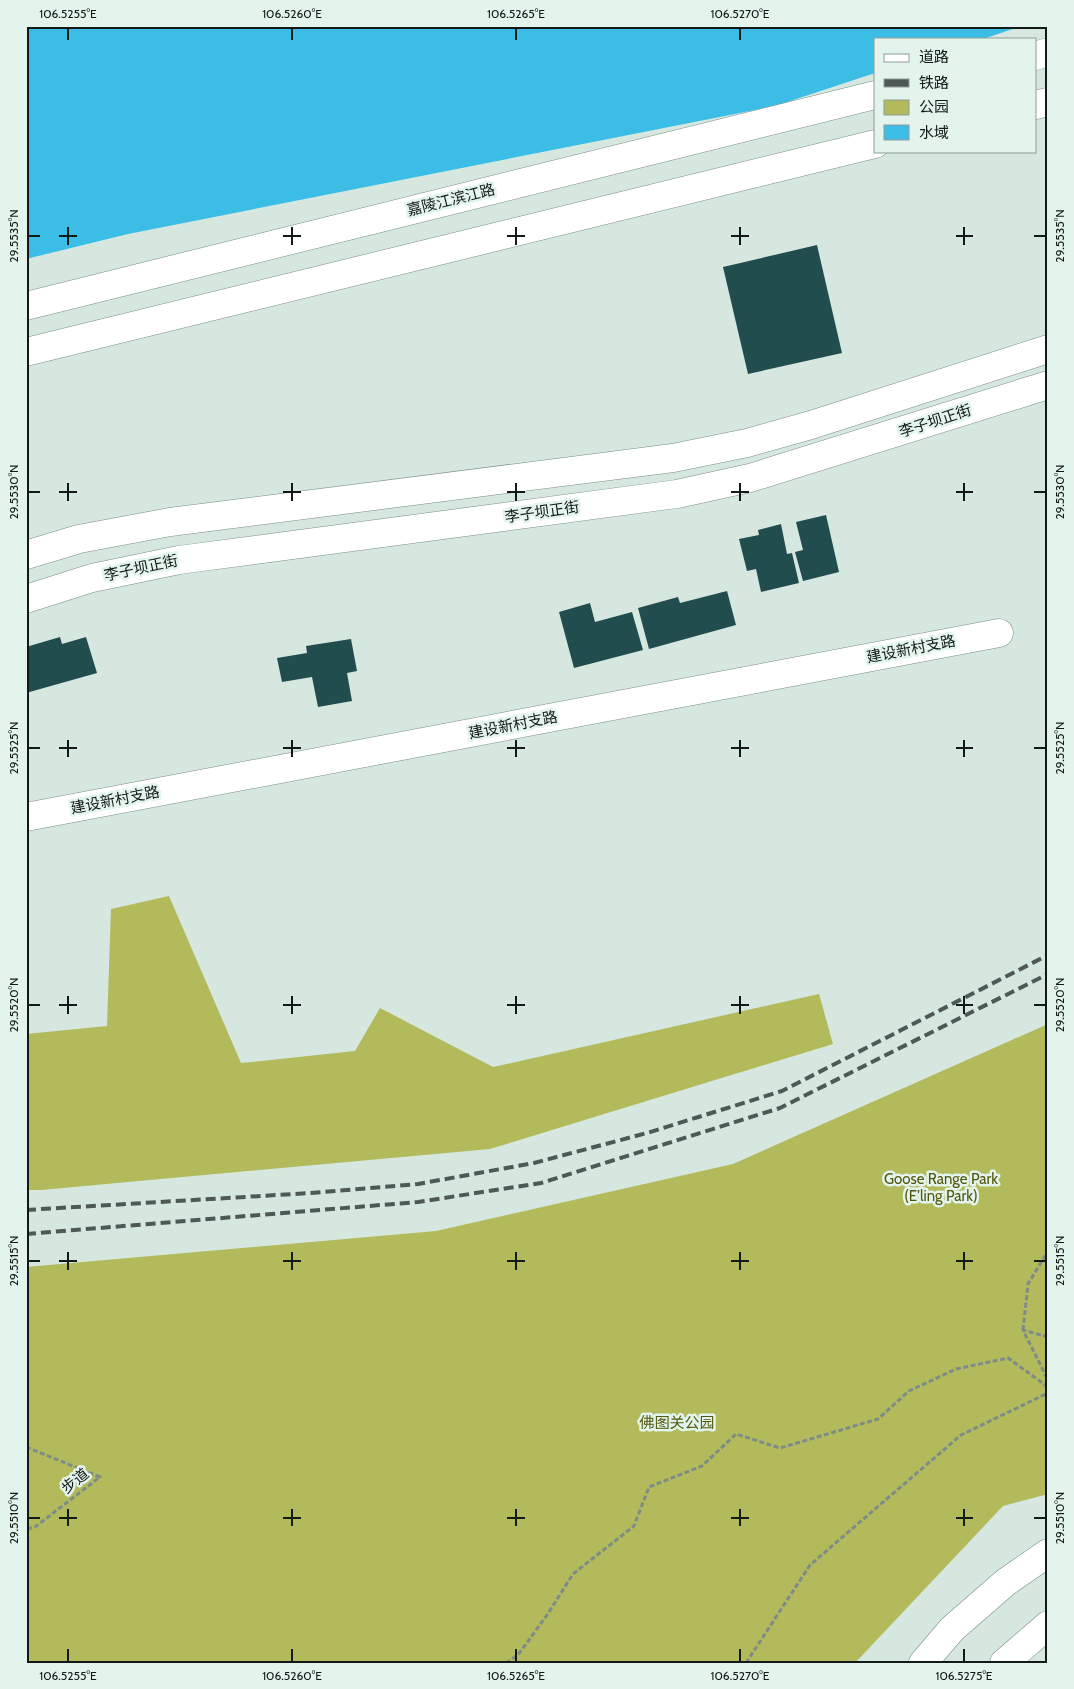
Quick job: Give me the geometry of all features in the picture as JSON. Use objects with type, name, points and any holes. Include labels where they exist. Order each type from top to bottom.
[{"type":"main road","points":[[1036,56],[1048,52]]},
{"type":"main road","name":"嘉陵江滨江路","points":[[26,306],[874,95]]},
{"type":"main road","points":[[26,352],[874,144]]},
{"type":"main road","points":[[26,555],[80,539],[170,522],[673,458],[747,443],[811,425],[1048,349]]},
{"type":"main road","name":"李子坝正街","points":[[26,598],[92,578],[180,560],[677,494],[750,478],[1048,385]]},
{"type":"main road","name":"建设新村支路","points":[[26,817],[999,633]]},
{"type":"main road","points":[[922,1663],[952,1629],[1006,1582],[1048,1552]]},
{"type":"main road","points":[[1004,1663],[1048,1625]]},
{"type":"path","points":[[1048,1251],[1028,1284],[1023,1330],[1048,1380]]},
{"type":"path","points":[[1023,1330],[1048,1338]]},
{"type":"path","points":[[506,1663],[518,1655],[548,1615],[574,1574],[634,1526],[649,1487],[702,1466],[736,1434],[780,1448],[878,1419],[909,1391],[956,1369],[1008,1358],[1048,1387]]},
{"type":"path","points":[[746,1663],[810,1565],[961,1435],[1048,1393]]},
{"type":"path","name":"步道","points":[[26,1447],[100,1477],[35,1527],[26,1529]]},
{"type":"green space","points":[[169,896],[241,1063],[355,1051],[380,1008],[493,1067],[819,994],[833,1044],[490,1149],[26,1190],[26,1034],[107,1026],[111,909]]},
{"type":"green space","name":"佛图关公园","points":[[1048,1024],[1048,1494],[1003,1506],[855,1663],[26,1663],[26,1267],[436,1231],[733,1164]]},
{"type":"water","points":[[26,26],[1022,26],[986,38],[874,38],[874,73],[775,106],[128,234],[26,259]]},
{"type":"building","points":[[817,245],[842,353],[748,374],[723,267]]},
{"type":"building","points":[[826,515],[839,572],[803,581],[795,552],[803,550],[796,522]]},
{"type":"building","points":[[781,524],[787,554],[792,553],[799,583],[761,592],[756,569],[747,571],[739,539],[759,535],[758,530]]},
{"type":"building","points":[[727,591],[736,625],[649,649],[638,608],[678,597],[680,603]]},
{"type":"building","points":[[590,603],[595,622],[632,612],[643,650],[574,668],[559,612]]},
{"type":"building","points":[[60,637],[62,644],[86,637],[97,673],[26,693],[26,647]]},
{"type":"building","points":[[351,639],[357,671],[347,673],[352,701],[318,707],[312,677],[282,682],[277,658],[307,653],[306,646]]},
{"type":"railway","points":[[26,1210],[311,1193],[418,1184],[534,1163],[647,1133],[782,1091],[1048,955]]},
{"type":"railway","points":[[26,1234],[418,1202],[541,1183],[780,1108],[1048,974]]},
{"type":"park label","name":"Goose Range Park (E’ling Park)","points":[[941,1188]]}]
